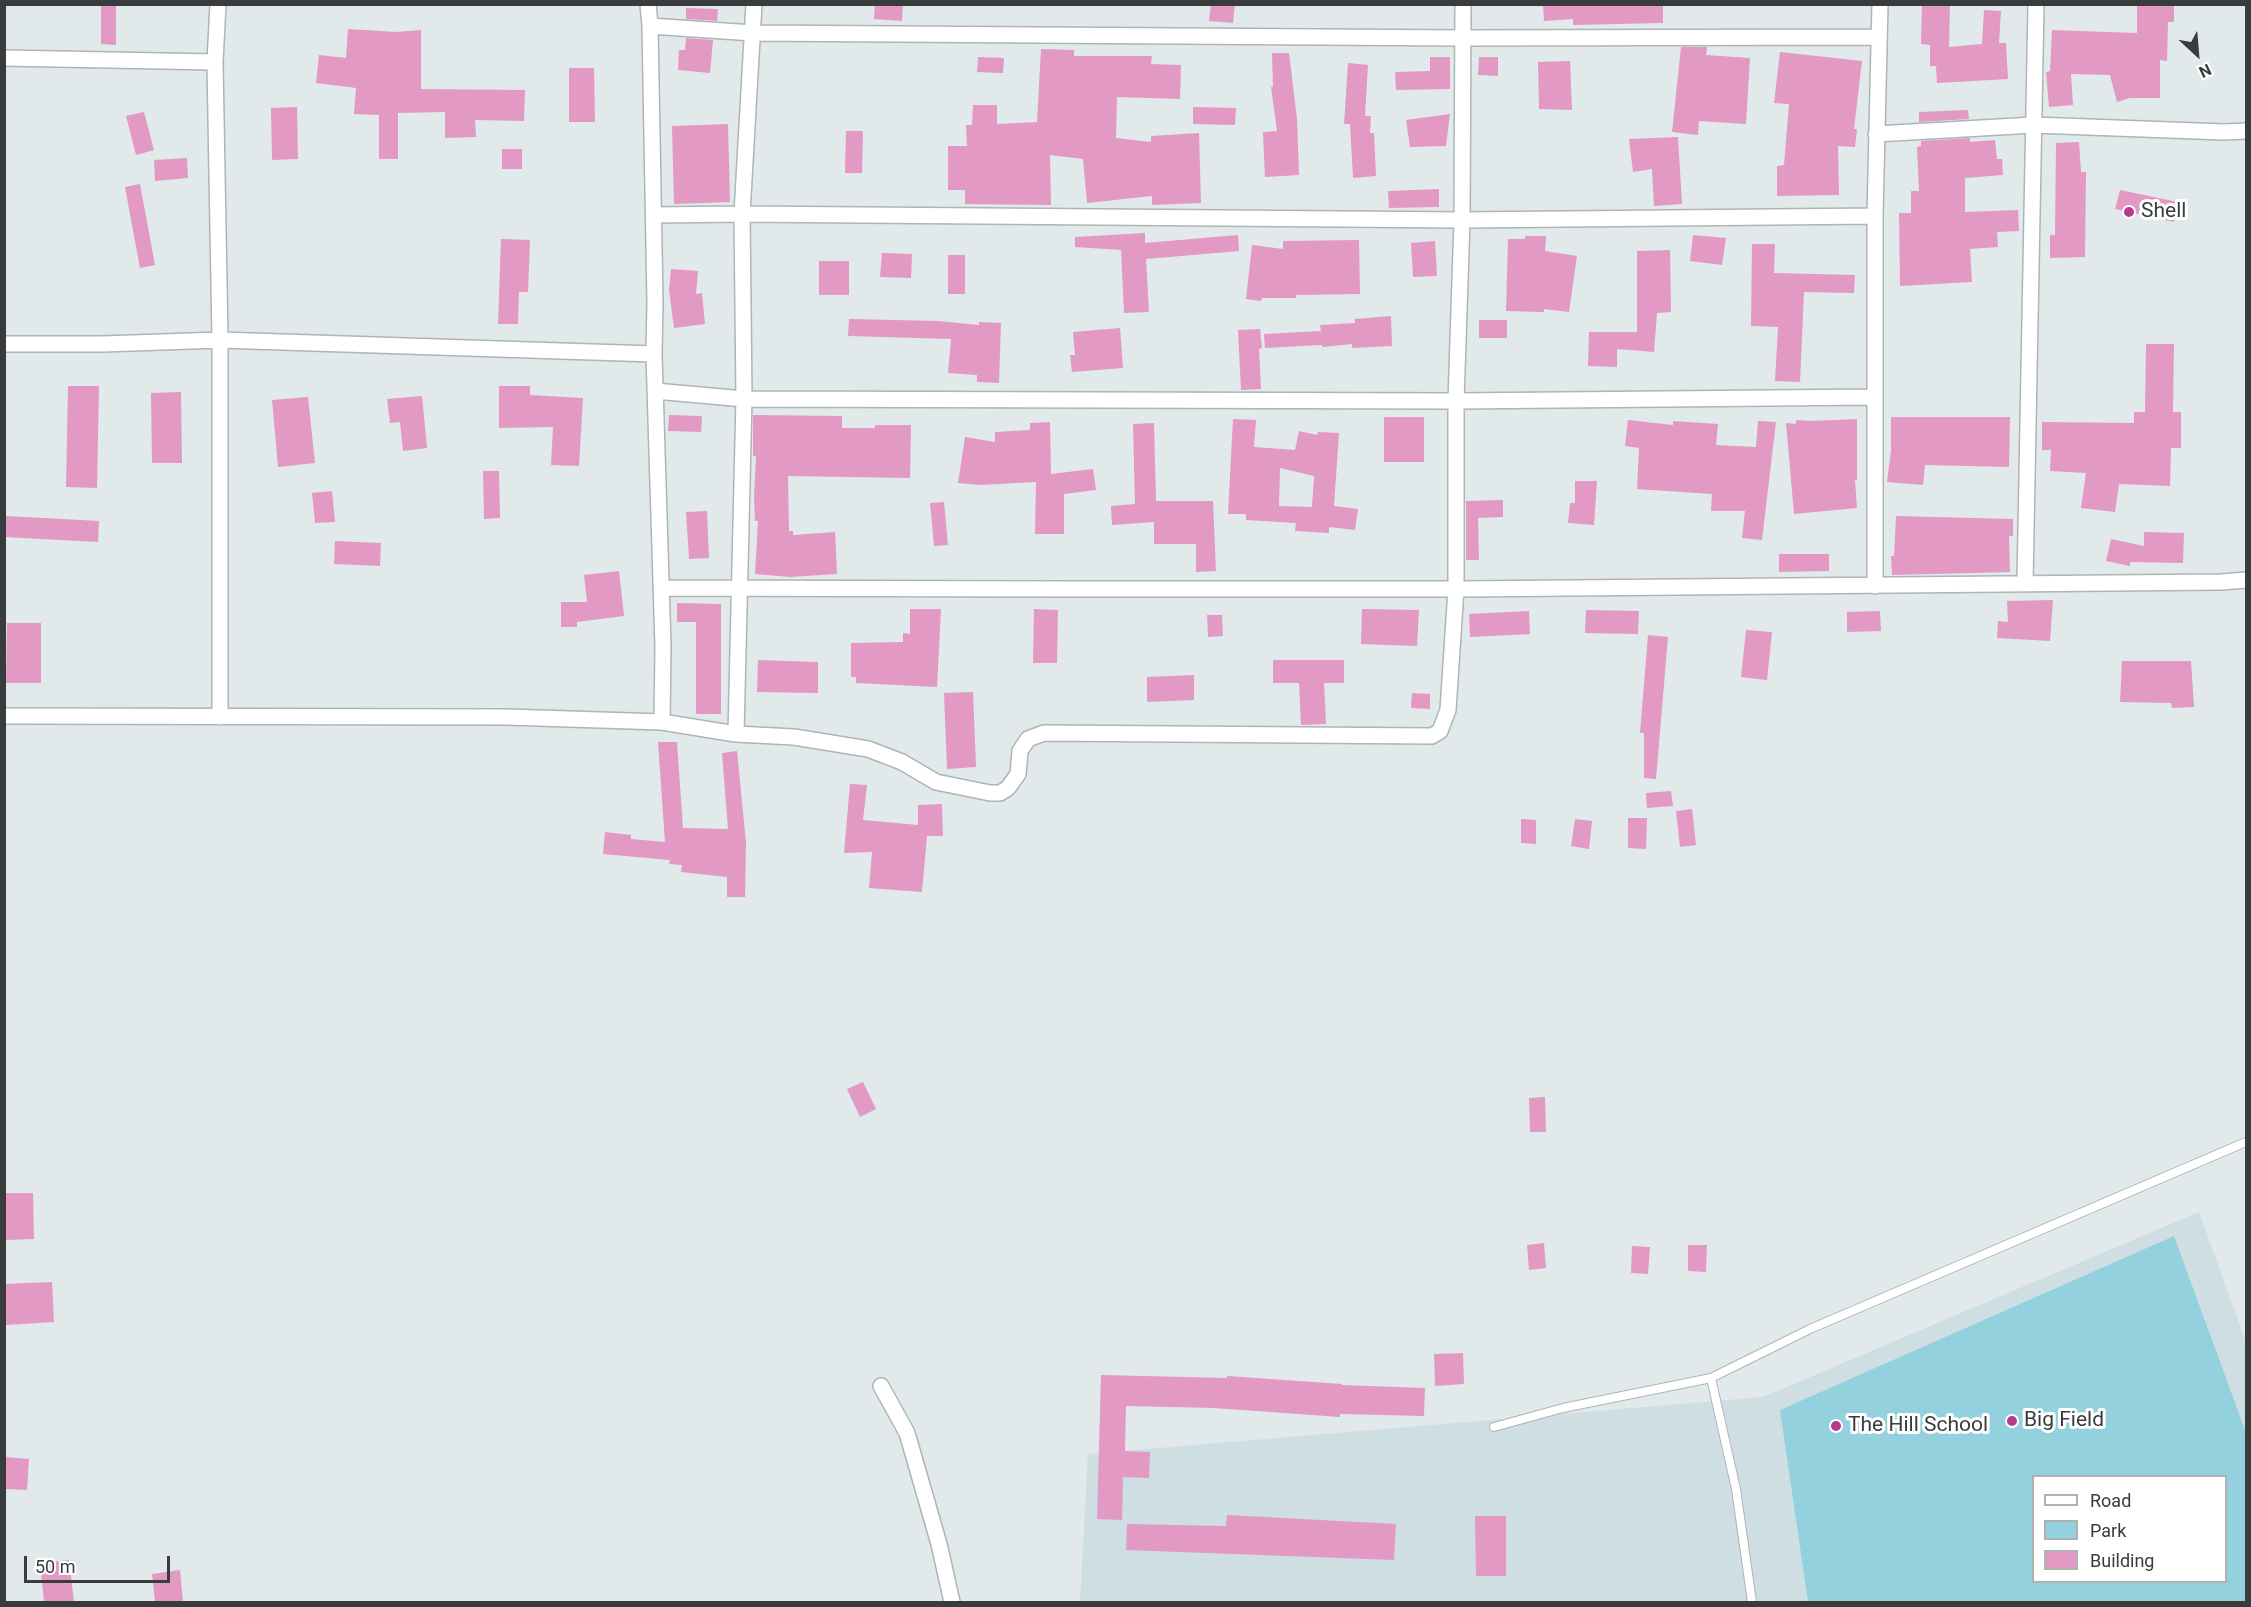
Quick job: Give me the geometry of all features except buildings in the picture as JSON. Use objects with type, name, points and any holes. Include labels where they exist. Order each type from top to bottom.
[{"type":"street","points":[[218,4],[215,62],[220,340],[220,717]]},
{"type":"street","points":[[648,4],[654,215],[654,354],[663,646],[662,722]]},
{"type":"street","points":[[736,734],[744,399],[742,214],[754,4]]},
{"type":"street","points":[[4,716],[507,717],[662,722],[736,734],[794,737],[868,749],[902,762],[936,782],[990,794],[1000,793],[1008,788],[1018,774],[1020,751],[1028,739],[1044,733],[1432,736],[1440,731],[1448,710],[1456,589],[1456,401],[1462,220],[1463,4]]},
{"type":"street","points":[[1875,586],[1875,216],[1880,4]]},
{"type":"street","points":[[2025,582],[2036,4]]},
{"type":"street","points":[[650,26],[753,33],[1462,38],[1879,37]]},
{"type":"street","points":[[4,58],[215,62]]},
{"type":"street","points":[[1876,134],[2034,125],[2247,131]]},
{"type":"street","points":[[654,215],[1462,220],[1875,216]]},
{"type":"street","points":[[4,344],[103,344],[220,340],[654,354]]},
{"type":"street","points":[[655,391],[744,399],[1456,401],[1874,397]]},
{"type":"street","points":[[661,588],[1456,589],[2247,580]]},
{"type":"street","points":[[881,1386],[906,1433],[939,1544],[952,1602]]},
{"type":"lane","points":[[1494,1427],[1563,1408],[1711,1378],[1810,1329],[2247,1142]]},
{"type":"lane","points":[[1711,1378],[1737,1489],[1752,1602]]},
{"type":"shaded area","name":"The Hill School","points":[[2199,1212],[2246,1342],[2246,1602],[1080,1602],[1088,1454],[1763,1397]]},
{"type":"green space","name":"Big Field","points":[[2174,1236],[2246,1433],[2246,1602],[1808,1602],[1780,1410]]},
{"type":"place","name":"Shell","points":[[2129,212]]},
{"type":"place","name":"Big Field","points":[[2012,1421]]},
{"type":"place","name":"The Hill School","points":[[1836,1426]]}]
